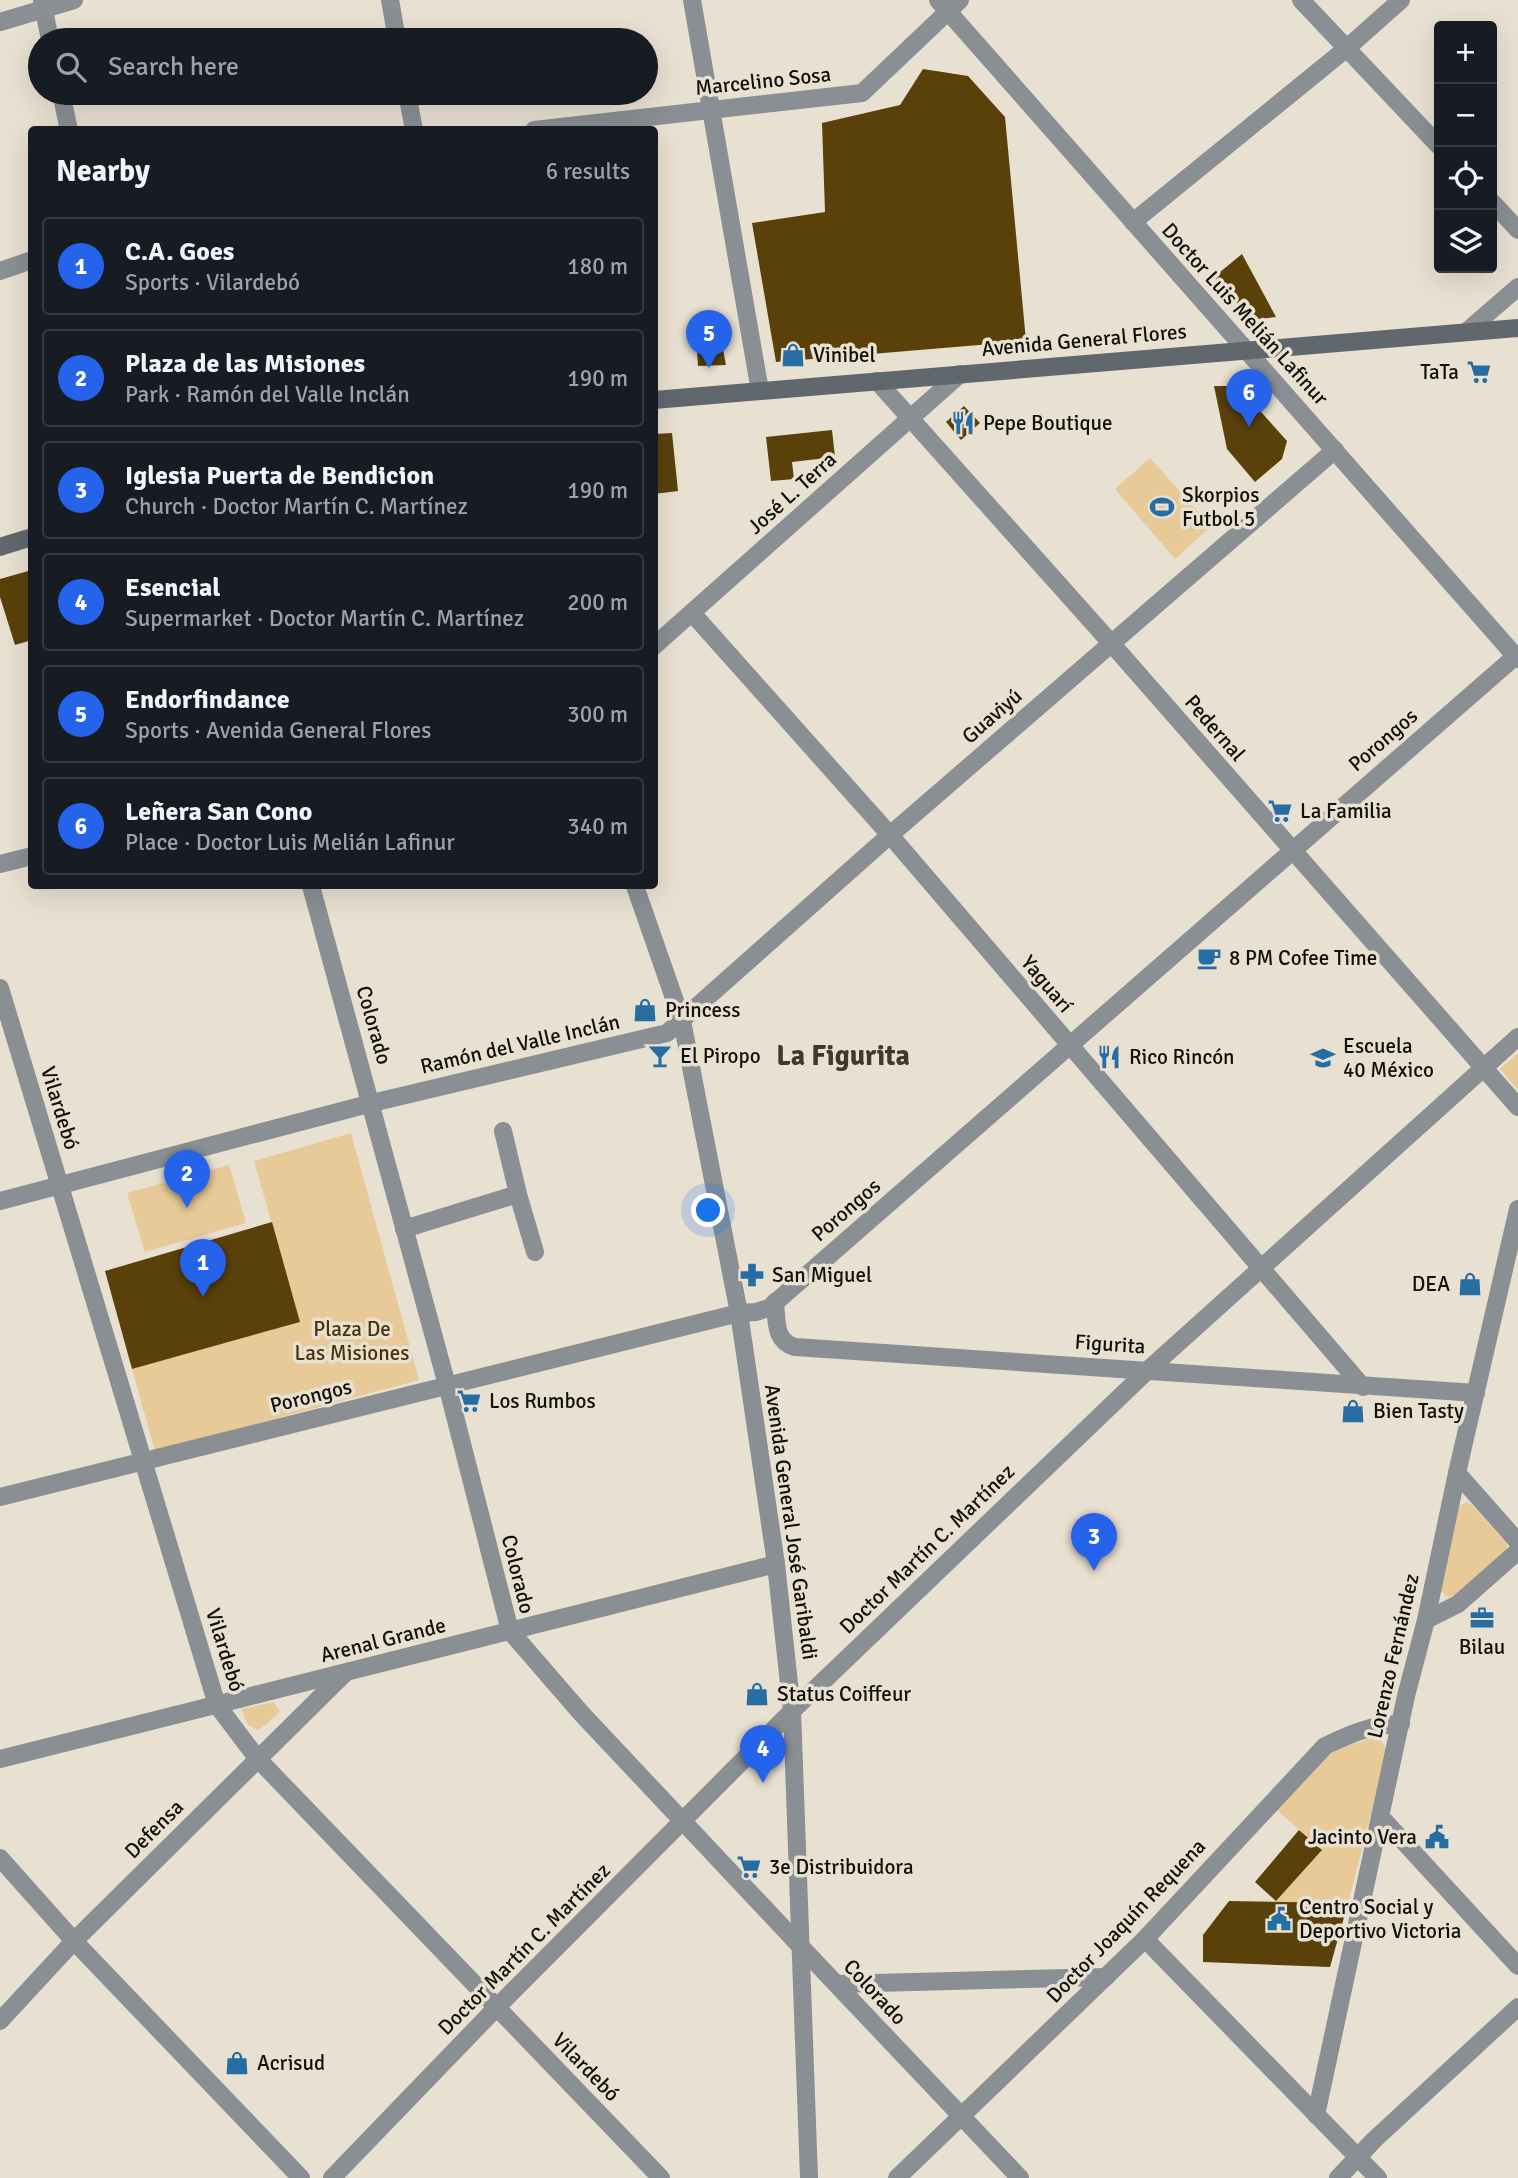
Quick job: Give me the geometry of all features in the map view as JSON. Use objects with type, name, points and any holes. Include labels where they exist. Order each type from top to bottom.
[{"type":"main road","name":"Avenida General Flores","points":[[658,400],[1518,328]]},
{"type":"main road","points":[[0,547],[28,538]]},
{"type":"street","points":[[0,22],[43,4],[74,0]]},
{"type":"street","points":[[390,0],[395,28]]},
{"type":"street","points":[[692,0],[760,391]]},
{"type":"street","points":[[1301,0],[1434,141]]},
{"type":"street","points":[[1133,222],[1347,48],[1401,0]]},
{"type":"street","points":[[43,4],[48,28]]},
{"type":"street","name":"Marcelino Sosa","points":[[568,126],[862,93],[949,4]]},
{"type":"street","name":"Doctor Luis Melián Lafinur","points":[[949,4],[1133,222],[1517,656]]},
{"type":"street","points":[[64,105],[68,126]]},
{"type":"street","points":[[409,105],[413,126]]},
{"type":"street","points":[[1497,207],[1518,230]]},
{"type":"street","points":[[0,271],[28,261]]},
{"type":"street","points":[[1466,332],[1518,287]]},
{"type":"street","name":"José L. Terra","points":[[658,643],[960,374]]},
{"type":"street","name":"Pedernal","points":[[877,381],[1518,1107]]},
{"type":"street","name":"Guaviyú","points":[[682,1021],[890,835],[1335,450]]},
{"type":"street","name":"Yaguarí","points":[[692,613],[890,835],[1363,1387]]},
{"type":"street","name":"Porongos","points":[[0,1497],[738,1313],[756,1312],[775,1302],[1517,656]]},
{"type":"street","points":[[0,864],[28,857]]},
{"type":"street","name":"Colorado","points":[[313,889],[447,1385],[510,1631],[581,1713],[1020,2178]]},
{"type":"street","name":"Avenida General José Garibaldi","points":[[636,889],[682,1021],[738,1313],[776,1563],[792,1711],[809,2178]]},
{"type":"street","name":"Vilardebó","points":[[0,988],[217,1705],[257,1758],[661,2178]]},
{"type":"street","name":"Ramón del Valle Inclán","points":[[0,1201],[372,1103],[667,1033],[682,1021]]},
{"type":"street","name":"Doctor Martín C. Martínez","points":[[331,2178],[792,1711],[1148,1370],[1518,1037]]},
{"type":"street","points":[[503,1131],[535,1252]]},
{"type":"street","points":[[404,1229],[519,1194]]},
{"type":"street","name":"Lorenzo Fernández","points":[[1316,2115],[1380,1816],[1518,1209]]},
{"type":"street","name":"Figurita","points":[[775,1302],[781,1338],[786,1344],[795,1347],[1476,1393]]},
{"type":"street","points":[[1457,1473],[1518,1542]]},
{"type":"street","points":[[1426,1619],[1440,1614],[1470,1595],[1518,1551]]},
{"type":"street","name":"Arenal Grande","points":[[0,1759],[776,1563]]},
{"type":"street","name":"Defensa","points":[[0,2021],[74,1941],[345,1673]]},
{"type":"street","name":"Doctor Joaquín Requena","points":[[897,2178],[1145,1939],[1325,1746],[1381,1724],[1401,1724]]},
{"type":"street","points":[[1380,1816],[1518,1966]]},
{"type":"street","points":[[0,1858],[74,1941],[302,2178]]},
{"type":"street","points":[[1145,1939],[1378,2178]]},
{"type":"street","points":[[837,1984],[1106,1977]]},
{"type":"street","points":[[1338,2178],[1518,2007]]},
{"type":"green space","name":"Skorpios Futbol 5","points":[[1150,458],[1211,526],[1175,559],[1115,489]]},
{"type":"green space","points":[[1518,1053],[1518,1090],[1500,1069]]},
{"type":"green space","name":"Plaza De Las Misiones","points":[[351,1133],[419,1380],[155,1451],[132,1369],[300,1322],[254,1161]]},
{"type":"green space","points":[[229,1165],[246,1223],[145,1252],[127,1193]]},
{"type":"green space","points":[[1467,1502],[1507,1544],[1507,1549],[1451,1597],[1446,1596],[1440,1589],[1459,1506]]},
{"type":"green space","points":[[274,1702],[280,1712],[259,1730],[248,1725],[241,1709]]},
{"type":"green space","points":[[1373,1738],[1383,1743],[1387,1753],[1348,1903],[1274,1903],[1322,1850],[1277,1810],[1327,1756],[1343,1747]]},
{"type":"building","points":[[923,69],[968,76],[1005,117],[1026,341],[776,362],[752,223],[825,212],[822,123],[900,105]]},
{"type":"building","points":[[1242,254],[1276,317],[1252,320],[1214,277]]},
{"type":"building","points":[[716,313],[726,365],[698,366],[695,316]]},
{"type":"building","points":[[1214,386],[1238,386],[1287,441],[1282,459],[1255,482],[1227,449]]},
{"type":"building","name":"Pepe Boutique","points":[[964,406],[980,423],[961,440],[946,422]]},
{"type":"building","points":[[832,430],[835,457],[792,462],[794,479],[771,481],[766,437]]},
{"type":"building","points":[[672,433],[678,491],[658,494],[658,434]]},
{"type":"building","points":[[28,571],[28,641],[15,645],[0,597],[0,579]]},
{"type":"building","points":[[272,1222],[300,1322],[132,1369],[105,1271]]},
{"type":"building","points":[[1299,1830],[1322,1850],[1276,1901],[1255,1882]]},
{"type":"building","name":"Centro Social y Deportivo Victoria","points":[[1229,1901],[1348,1903],[1330,1967],[1203,1962],[1203,1935]]},
{"type":"place","name":"Vinibel","points":[[793,355]]},
{"type":"place","name":"Endorfindance","points":[[709,368]]},
{"type":"place","name":"TaTa","points":[[1479,372]]},
{"type":"place","name":"Pepe Boutique","points":[[963,423]]},
{"type":"place","name":"Leñera San Cono","points":[[1249,427]]},
{"type":"place","name":"Skorpios Futbol 5","points":[[1162,507]]},
{"type":"place","name":"La Familia","points":[[1280,811]]},
{"type":"place","name":"8 PM Cofee Time","points":[[1209,958]]},
{"type":"place","name":"Princess","points":[[645,1010]]},
{"type":"place","name":"El Piropo","points":[[660,1056]]},
{"type":"place","name":"Rico Rincón","points":[[1109,1057]]},
{"type":"place","name":"Escuela 40 México","points":[[1323,1058]]},
{"type":"place","name":"Plaza de las Misiones","points":[[187,1208]]},
{"type":"place","name":"San Miguel","points":[[752,1275]]},
{"type":"place","name":"DEA","points":[[1470,1284]]},
{"type":"place","name":"C.A. Goes","points":[[203,1297]]},
{"type":"place","name":"Los Rumbos","points":[[469,1401]]},
{"type":"place","name":"Bien Tasty","points":[[1353,1411]]},
{"type":"place","name":"Iglesia Puerta de Bendicion","points":[[1094,1571]]},
{"type":"place","name":"Bilau","points":[[1482,1618]]},
{"type":"place","name":"Status Coiffeur","points":[[757,1694]]},
{"type":"place","name":"Esencial","points":[[763,1783]]},
{"type":"place","name":"Jacinto Vera","points":[[1437,1837]]},
{"type":"place","name":"3e Distribuidora","points":[[749,1867]]},
{"type":"place","name":"Centro Social y Deportivo Victoria","points":[[1279,1919]]},
{"type":"place","name":"Acrisud","points":[[237,2063]]},
{"type":"district","name":"La Figurita","points":[[843,1055]]}]
